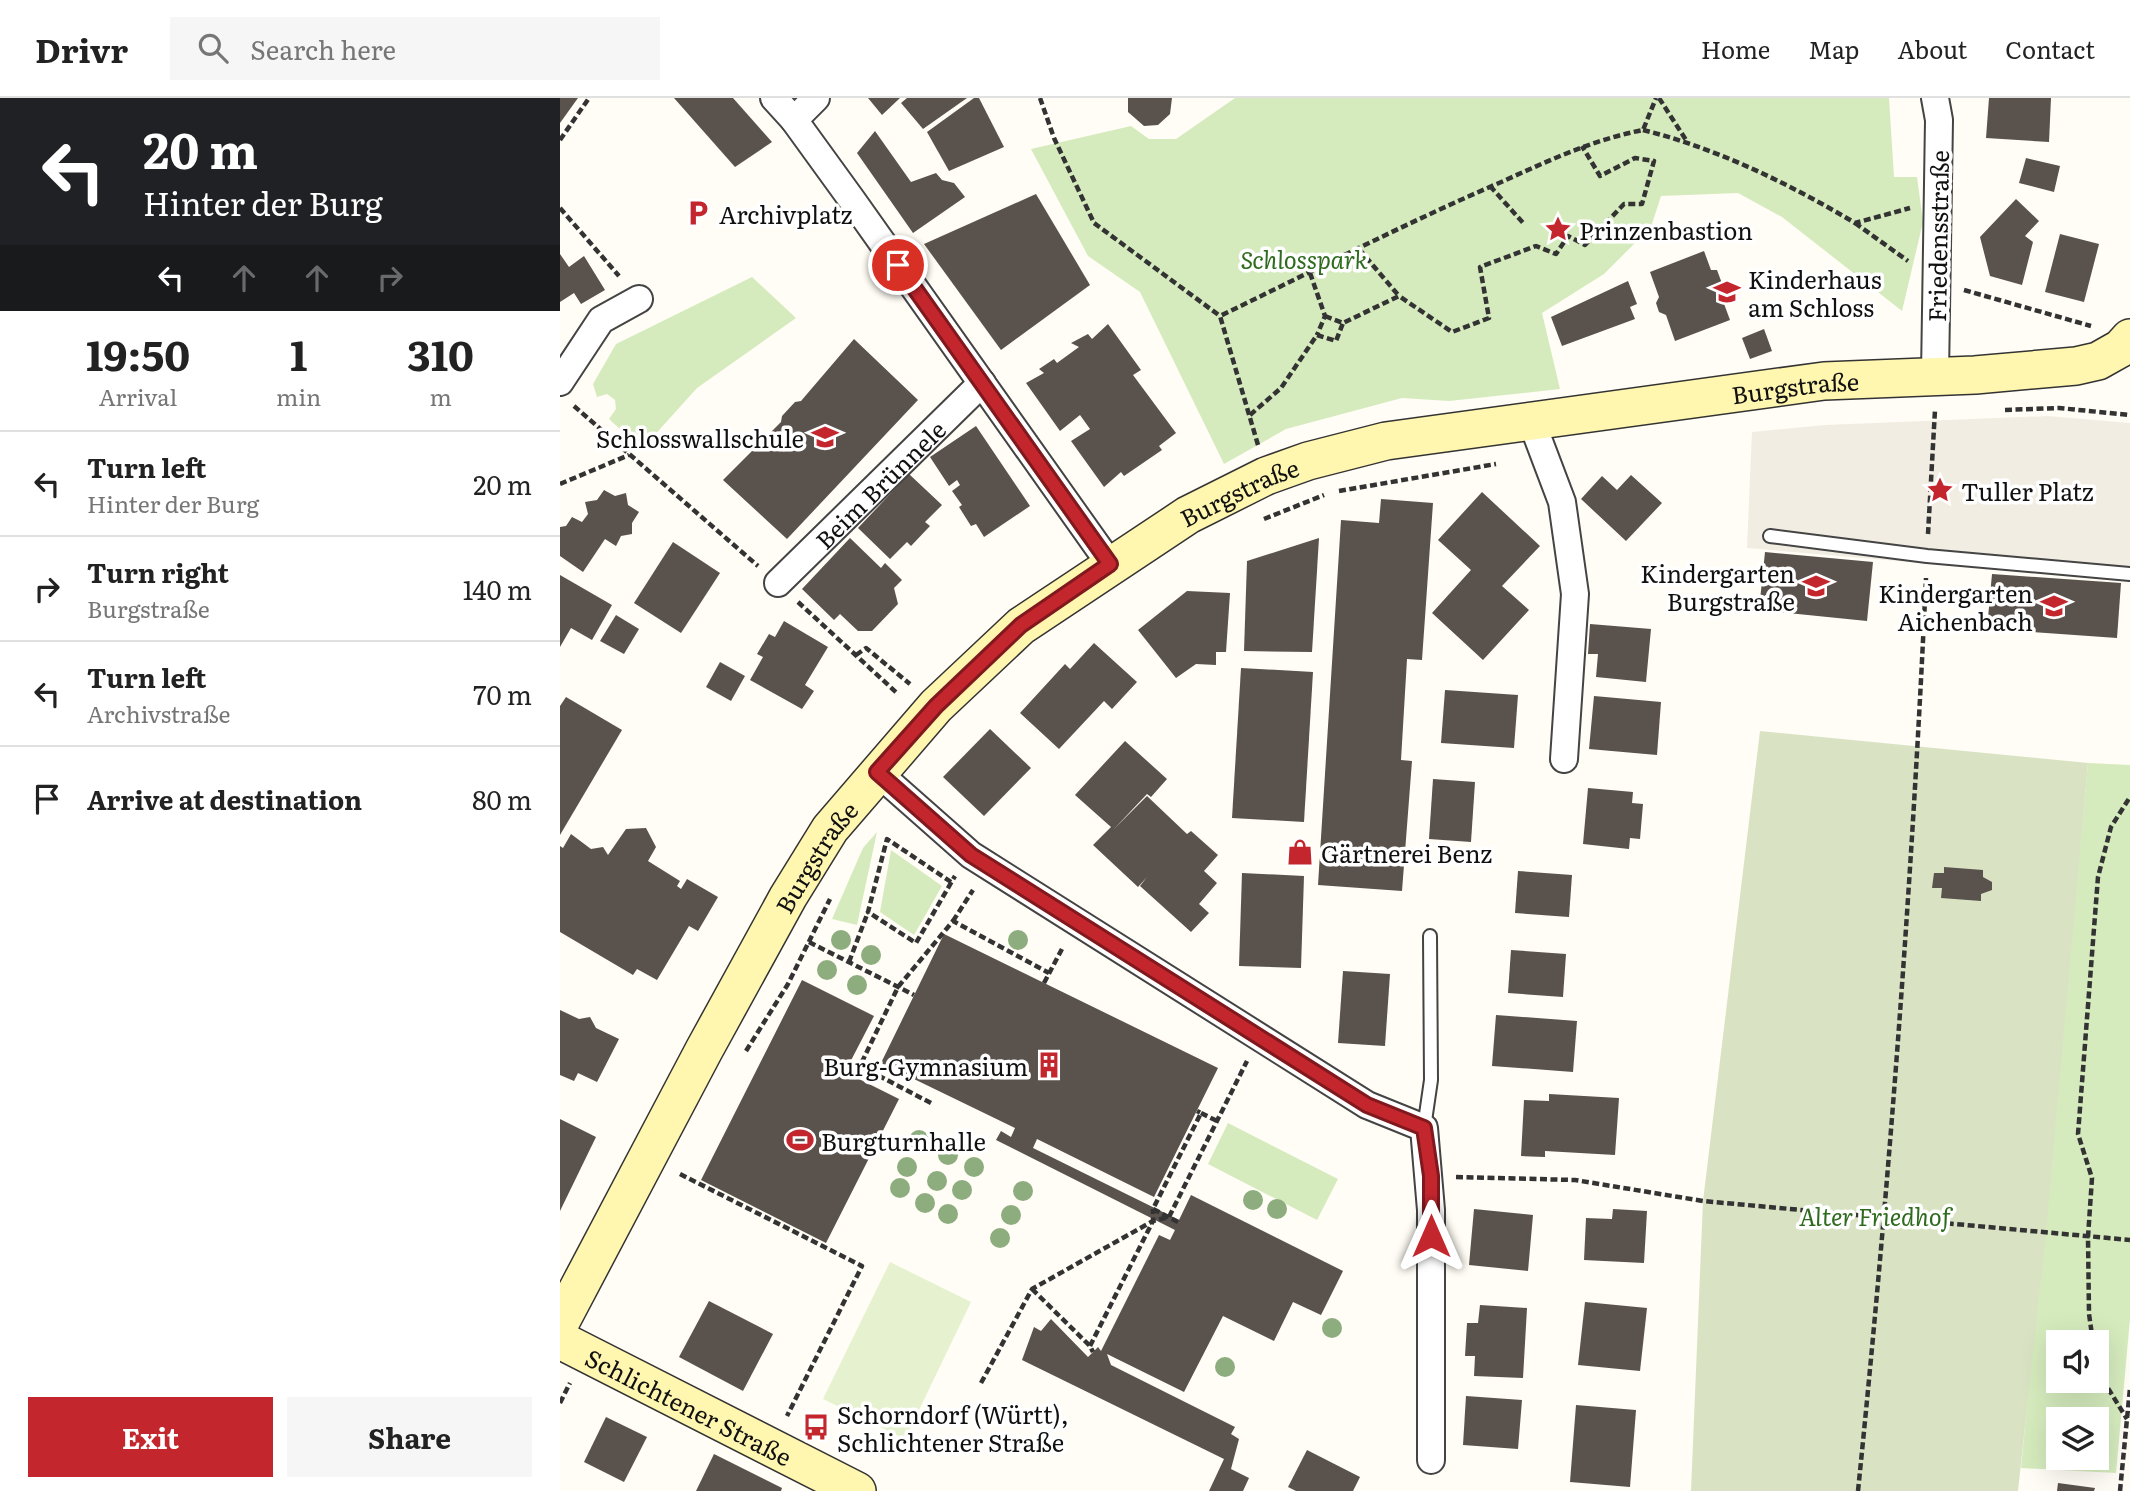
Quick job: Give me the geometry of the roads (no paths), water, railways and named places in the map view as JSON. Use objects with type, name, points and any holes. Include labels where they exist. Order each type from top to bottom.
[{"type":"main road","name":"Burgstraße","points":[[560,1323],[789,897],[830,829],[936,706],[1021,625],[1110,564],[1188,515],[1266,476],[1308,461],[1386,441],[1824,381],[1975,375],[2076,366],[2098,360],[2121,342]]},
{"type":"main road","name":"Schlichtener Straße","points":[[572,1346],[857,1491]]},
{"type":"street","points":[[774,98],[794,120],[1110,564]]},
{"type":"street","points":[[794,120],[816,98]]},
{"type":"street","name":"Friedensstraße","points":[[1935,98],[1938,120],[1935,375]]},
{"type":"street","points":[[564,391],[601,320],[639,299]]},
{"type":"street","name":"Beim Brünnele","points":[[778,583],[982,383]]},
{"type":"street","points":[[1531,420],[1562,502],[1575,594],[1564,759]]},
{"type":"street","points":[[877,772],[971,855],[1367,1105],[1424,1128],[1431,1176],[1430,1460]]},
{"type":"lane","points":[[1770,536],[1927,556],[2130,574]]},
{"type":"lane","points":[[1424,1128],[1431,1080],[1430,936]]},
{"type":"place","name":"Archivplatz","points":[[698,213]]},
{"type":"place","name":"Prinzenbastion","points":[[1558,229]]},
{"type":"place","name":"Kinderhaus am Schloss","points":[[1727,292]]},
{"type":"place","name":"Schlosswallschule","points":[[825,437]]},
{"type":"place","name":"Tuller Platz","points":[[1940,490]]},
{"type":"place","name":"Kindergarten Burgstraße","points":[[1816,586]]},
{"type":"place","name":"Kindergarten Aichenbach","points":[[2054,606]]},
{"type":"place","name":"Gärtnerei Benz","points":[[1300,852]]},
{"type":"place","name":"Burg-Gymnasium","points":[[1049,1065]]},
{"type":"place","name":"Burgturnhalle","points":[[800,1140]]},
{"type":"place","name":"Schorndorf (Württ), Schlichtener Straße","points":[[816,1427]]},
{"type":"park label","name":"Schlosspark","points":[[1304,258]]},
{"type":"park label","name":"Alter Friedhof","points":[[1875,1215]]}]
